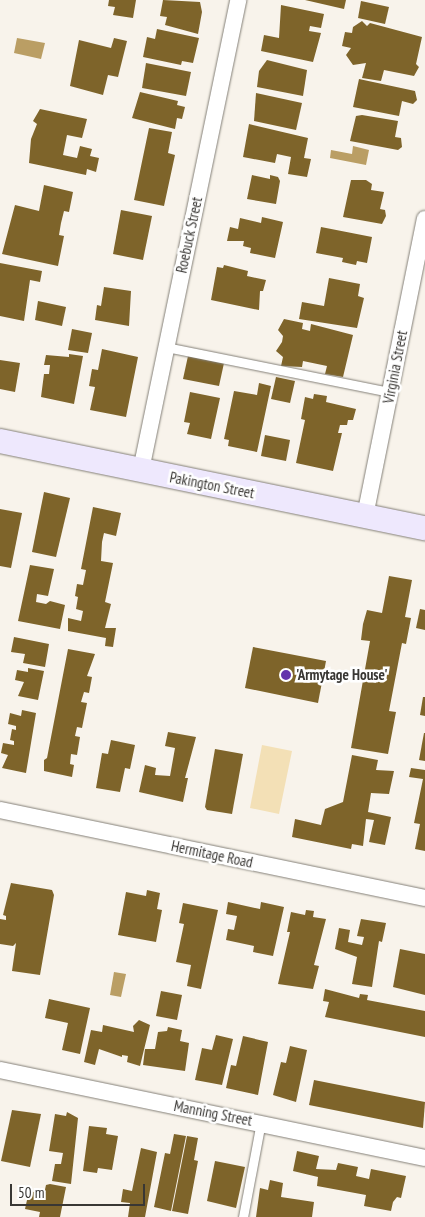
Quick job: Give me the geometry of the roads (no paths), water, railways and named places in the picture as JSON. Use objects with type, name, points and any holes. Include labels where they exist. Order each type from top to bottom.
[{"type":"street","name":"Roebuck Street","points":[[141,470],[238,0]]},
{"type":"street","name":"Virginia Street","points":[[365,516],[425,219]]},
{"type":"street","name":"Pakington Street","points":[[0,441],[425,528]]},
{"type":"street","name":"Hermitage Road","points":[[0,810],[425,898]]},
{"type":"street","name":"Manning Street","points":[[0,1070],[261,1122],[425,1158]]},
{"type":"lane","points":[[166,347],[390,392]]},
{"type":"lane","points":[[242,1217],[261,1122]]},
{"type":"place","name":"'Armytage House'","points":[[286,675]]}]
